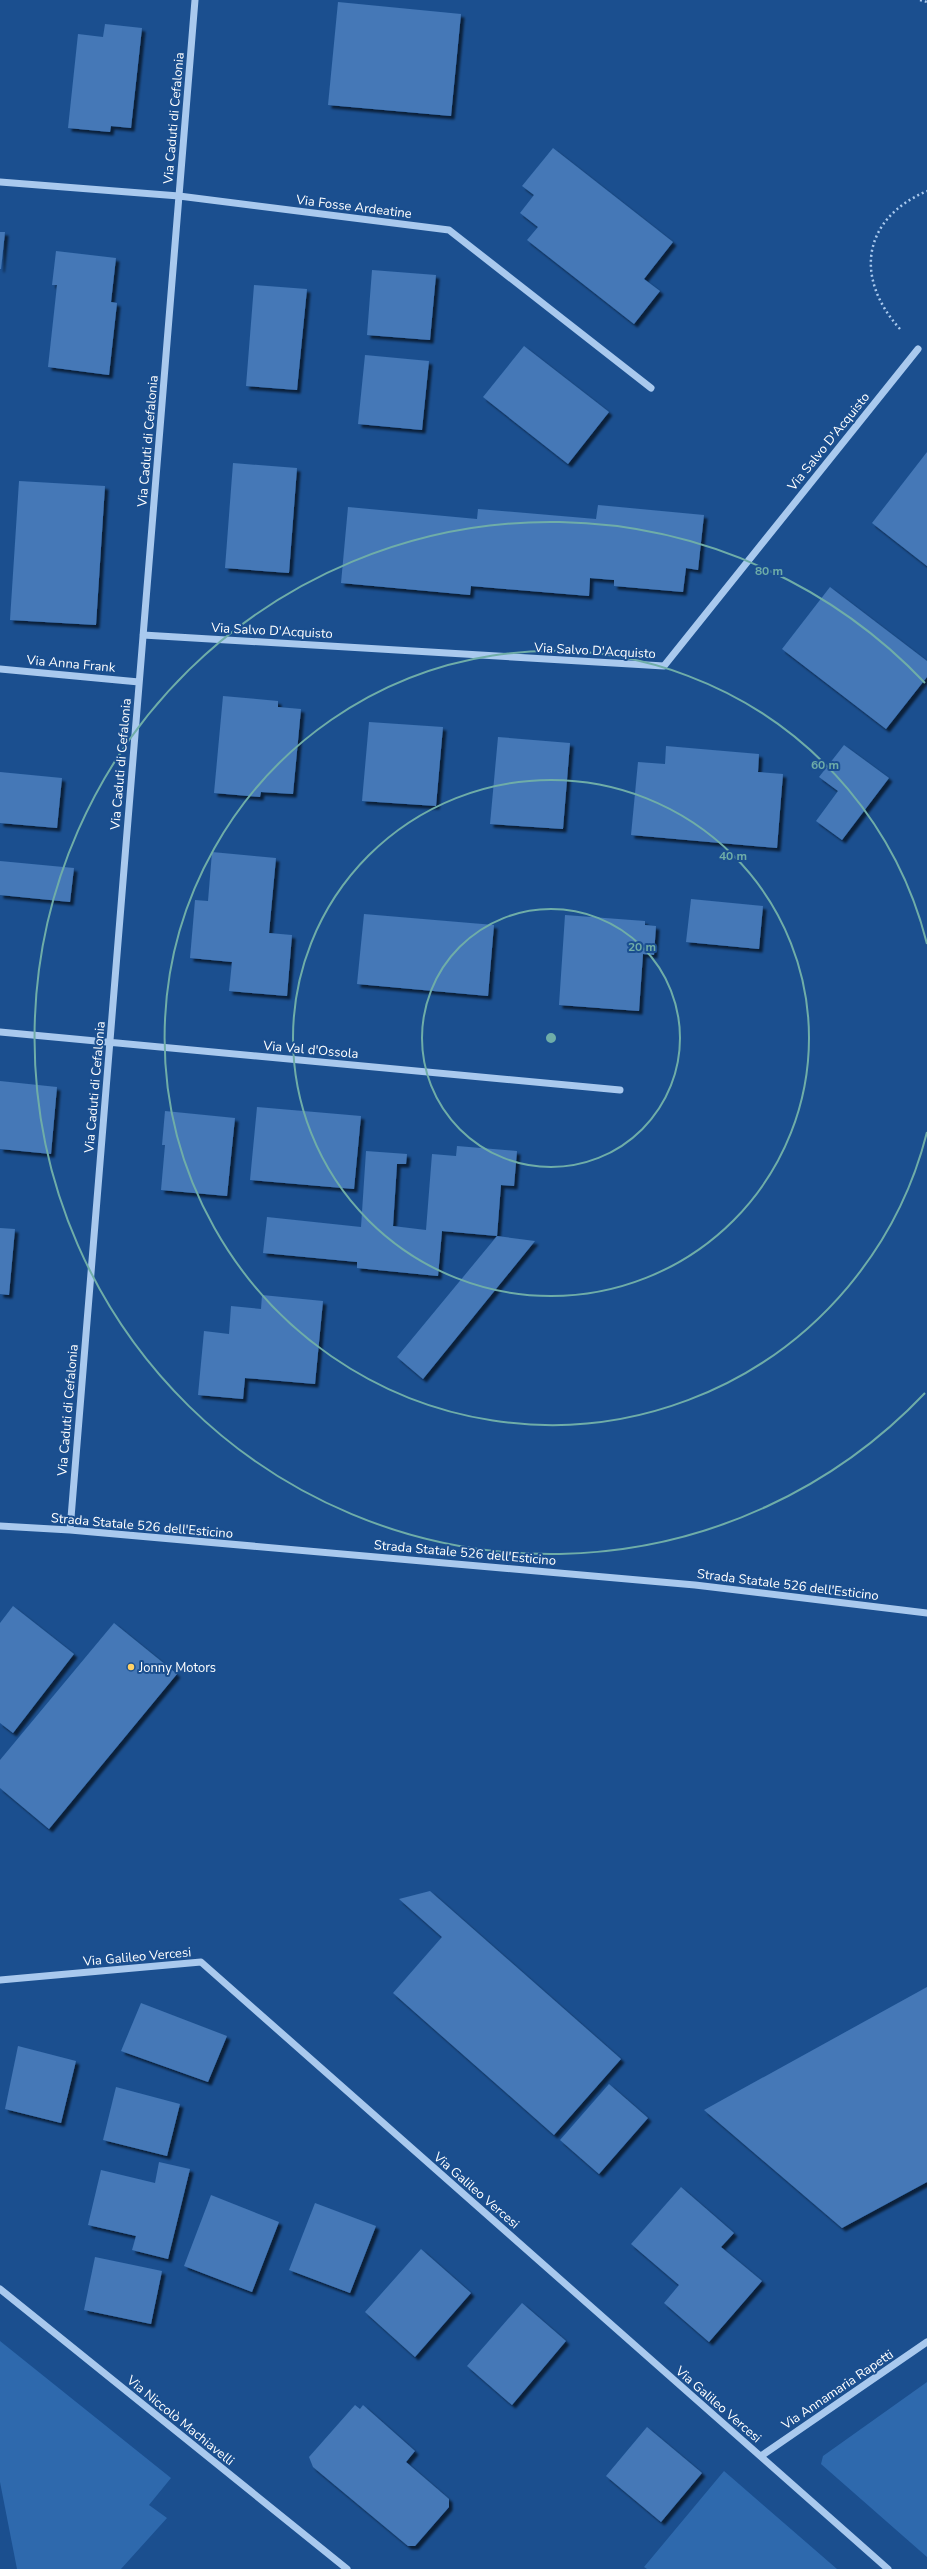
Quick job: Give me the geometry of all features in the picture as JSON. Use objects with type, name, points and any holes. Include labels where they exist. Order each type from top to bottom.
[{"type":"street","name":"Via Caduti di Cefalonia","points":[[70,1530],[195,0]]},
{"type":"street","name":"Via Fosse Ardeatine","points":[[0,182],[179,196],[449,230],[651,388]]},
{"type":"street","name":"Via Salvo D'Acquisto","points":[[143,635],[664,666],[918,349]]},
{"type":"street","name":"Via Anna Frank","points":[[0,669],[139,682]]},
{"type":"street","name":"Via Val d'Ossola","points":[[0,1032],[620,1090]]},
{"type":"street","name":"Strada Statale 526 dell'Esticino","points":[[0,1526],[70,1530],[695,1584],[927,1613]]},
{"type":"street","name":"Via Galileo Vercesi","points":[[0,1980],[201,1962],[888,2569]]},
{"type":"street","name":"Via Niccolò Machiavelli","points":[[0,2289],[347,2569]]},
{"type":"street","name":"Via Annamaria Rapetti","points":[[760,2456],[927,2342]]},
{"type":"path","points":[[920,0],[927,2]]},
{"type":"path","points":[[918,349],[891,319],[874,285],[869,261],[874,239],[888,218],[909,199],[927,191]]},
{"type":"shaded area","points":[[0,2341],[171,2478],[149,2505],[167,2518],[121,2569],[17,2569],[0,2482]]},
{"type":"shaded area","points":[[927,2382],[927,2557],[821,2464],[823,2456]]},
{"type":"shaded area","points":[[724,2471],[837,2569],[647,2569],[644,2567]]},
{"type":"building","points":[[338,2],[461,14],[451,116],[328,105]]},
{"type":"building","points":[[105,24],[142,28],[131,128],[111,126],[110,132],[68,128],[78,34],[103,37]]},
{"type":"building","points":[[553,148],[673,242],[644,279],[660,291],[634,324],[527,240],[538,227],[520,213],[534,195],[522,186]]},
{"type":"building","points":[[0,232],[5,232],[1,269],[0,269]]},
{"type":"building","points":[[56,251],[116,258],[111,302],[117,303],[109,375],[48,367],[57,285],[52,285]]},
{"type":"building","points":[[372,270],[436,275],[430,340],[367,335]]},
{"type":"building","points":[[254,285],[307,289],[297,390],[246,386]]},
{"type":"building","points":[[524,346],[609,412],[568,464],[483,397]]},
{"type":"building","points":[[365,355],[429,361],[422,430],[358,424]]},
{"type":"building","points":[[927,452],[927,566],[872,523]]},
{"type":"building","points":[[233,463],[297,468],[289,573],[225,568]]},
{"type":"building","points":[[19,481],[105,486],[96,625],[10,620]]},
{"type":"building","points":[[598,505],[704,515],[698,570],[686,568],[683,592],[614,586],[614,580],[590,578],[589,596],[471,586],[470,595],[341,583],[348,507],[477,519],[478,509],[596,519]]},
{"type":"building","points":[[830,587],[927,661],[927,677],[886,729],[782,649]]},
{"type":"building","points":[[223,696],[278,701],[278,707],[301,709],[293,794],[261,792],[260,797],[214,793]]},
{"type":"building","points":[[369,722],[443,727],[436,806],[362,801]]},
{"type":"building","points":[[498,737],[570,743],[563,829],[490,824]]},
{"type":"building","points":[[844,745],[889,778],[842,840],[816,821],[838,791],[819,777]]},
{"type":"building","points":[[666,746],[759,754],[758,772],[783,774],[777,848],[631,835],[638,762],[665,764]]},
{"type":"building","points":[[0,772],[62,778],[57,828],[0,823]]},
{"type":"building","points":[[212,852],[276,858],[269,933],[292,935],[287,996],[229,991],[232,962],[190,958],[195,900],[208,901]]},
{"type":"building","points":[[0,861],[74,868],[70,902],[0,895]]},
{"type":"building","points":[[691,899],[763,906],[759,949],[686,942]]},
{"type":"building","points":[[364,914],[494,925],[488,996],[357,984]]},
{"type":"building","points":[[565,915],[645,921],[645,925],[656,926],[654,955],[643,954],[639,1011],[559,1005]]},
{"type":"building","points":[[0,1081],[57,1087],[51,1154],[0,1149]]},
{"type":"building","points":[[257,1107],[361,1116],[354,1189],[250,1180]]},
{"type":"building","points":[[165,1111],[235,1118],[227,1196],[161,1190],[165,1145],[162,1145]]},
{"type":"building","points":[[457,1146],[517,1151],[514,1186],[501,1185],[497,1236],[442,1231],[438,1276],[357,1268],[357,1262],[263,1253],[267,1217],[361,1227],[366,1151],[407,1154],[406,1164],[397,1164],[393,1226],[426,1230],[432,1154],[456,1156]]},
{"type":"building","points":[[0,1228],[15,1229],[9,1295],[0,1294]]},
{"type":"building","points":[[497,1236],[535,1241],[423,1379],[397,1357]]},
{"type":"building","points":[[262,1295],[323,1301],[315,1384],[245,1378],[243,1399],[198,1395],[204,1331],[229,1334],[231,1306],[261,1309]]},
{"type":"building","points":[[13,1606],[74,1654],[13,1733],[0,1723],[0,1623]]},
{"type":"building","points":[[114,1623],[177,1674],[49,1829],[0,1788],[0,1760]]},
{"type":"building","points":[[430,1891],[621,2059],[554,2135],[393,1993],[442,1937],[399,1899]]},
{"type":"building","points":[[927,1987],[927,2182],[842,2228],[704,2110]]},
{"type":"building","points":[[141,2003],[227,2036],[208,2082],[121,2051]]},
{"type":"building","points":[[18,2046],[76,2061],[61,2123],[5,2109]]},
{"type":"building","points":[[609,2084],[648,2118],[599,2174],[560,2140]]},
{"type":"building","points":[[116,2087],[180,2104],[167,2156],[103,2140]]},
{"type":"building","points":[[159,2162],[190,2169],[168,2259],[132,2250],[136,2236],[88,2225],[101,2170],[155,2183]]},
{"type":"building","points":[[681,2187],[734,2233],[721,2247],[762,2281],[709,2342],[664,2303],[679,2285],[631,2244]]},
{"type":"building","points":[[211,2195],[279,2222],[252,2292],[184,2266]]},
{"type":"building","points":[[315,2203],[376,2226],[350,2293],[289,2270]]},
{"type":"building","points":[[421,2249],[471,2293],[415,2357],[365,2312]]},
{"type":"building","points":[[95,2257],[162,2271],[151,2324],[84,2310]]},
{"type":"building","points":[[522,2303],[566,2341],[512,2405],[467,2366]]},
{"type":"building","points":[[355,2405],[360,2409],[363,2405],[415,2451],[406,2462],[449,2499],[449,2507],[415,2546],[408,2546],[313,2467],[309,2457]]},
{"type":"building","points":[[647,2427],[702,2473],[661,2522],[606,2476]]},
{"type":"place","name":"Jonny Motors","points":[[131,1667]]}]
